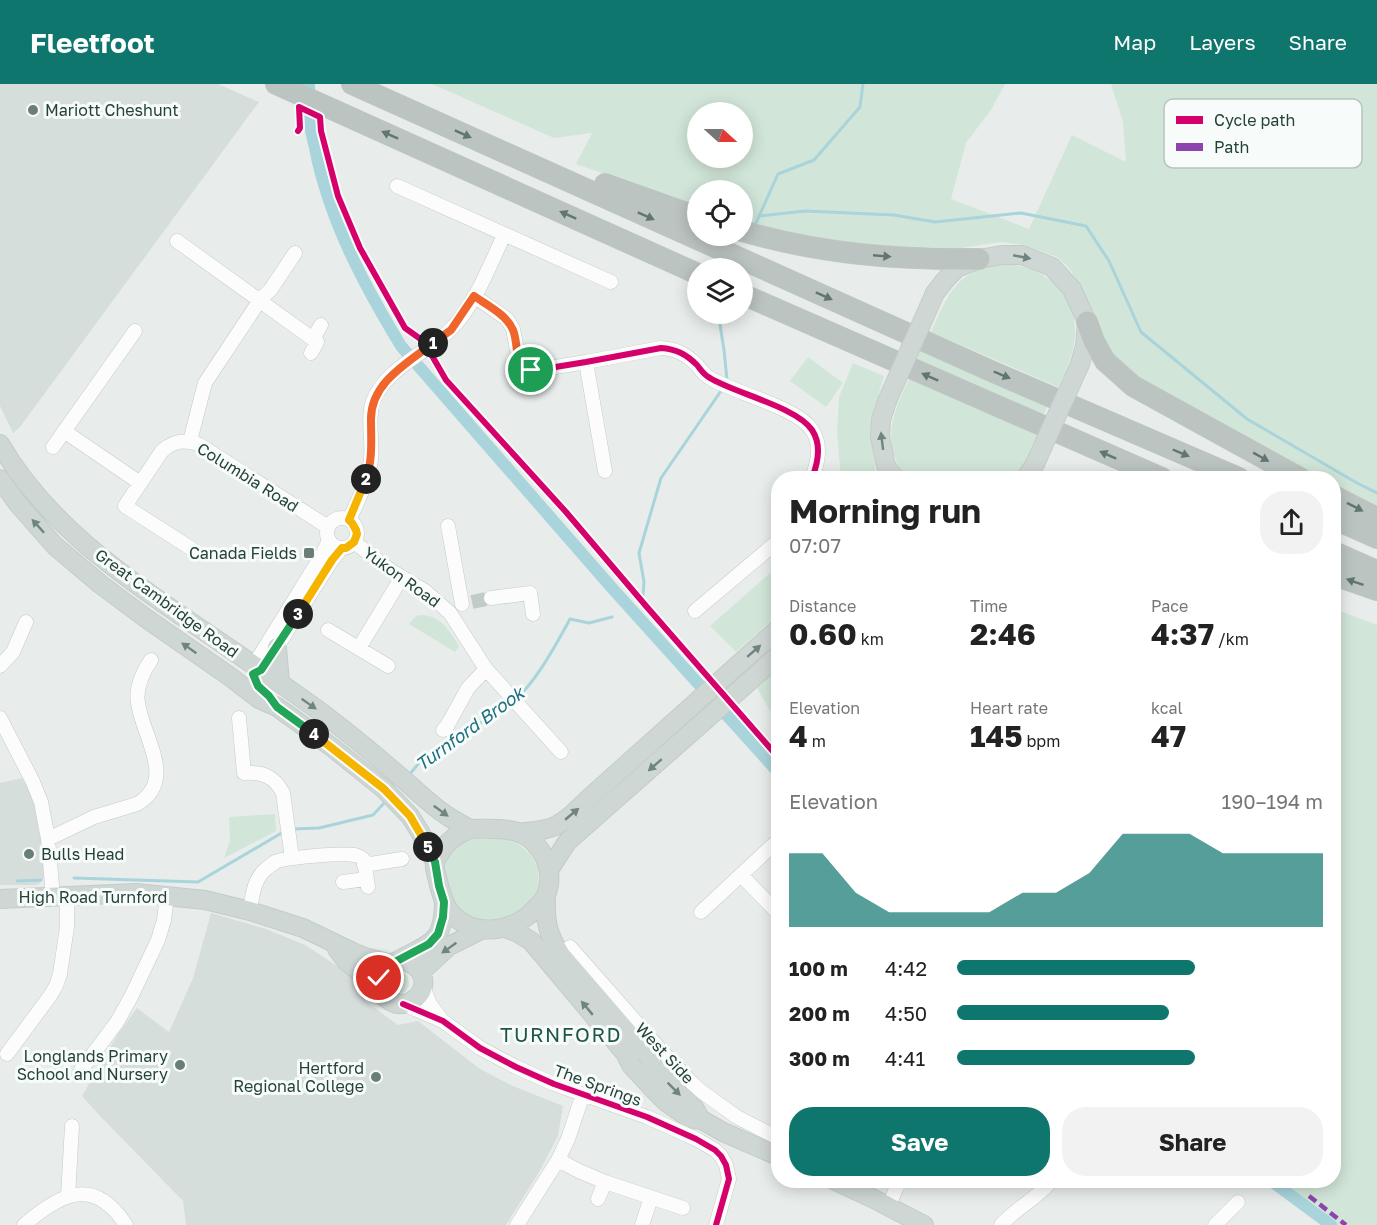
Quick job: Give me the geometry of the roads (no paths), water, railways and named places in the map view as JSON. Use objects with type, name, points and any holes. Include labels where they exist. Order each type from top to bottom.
[{"type":"highway","points":[[276,84],[687,269]]},
{"type":"highway","points":[[352,84],[991,371],[1223,471]]},
{"type":"highway","points":[[535,167],[566,170],[687,214]]},
{"type":"highway","points":[[753,234],[775,241],[825,250],[927,259],[979,259]]},
{"type":"highway","points":[[753,299],[1146,471]]},
{"type":"highway","points":[[1087,322],[1105,361],[1132,386],[1287,471]]},
{"type":"highway","points":[[1341,500],[1377,518]]},
{"type":"highway","points":[[1341,522],[1377,538]]},
{"type":"highway","points":[[1341,555],[1377,571]]},
{"type":"highway","points":[[1341,577],[1377,590]]},
{"type":"main road","points":[[888,471],[880,438],[881,420],[887,401],[935,293],[957,268],[979,259],[1002,255],[1022,255],[1052,267],[1072,289],[1087,322],[1080,364],[1030,471]]},
{"type":"main road","name":"Great Cambridge Road","points":[[0,444],[20,474],[55,515],[99,555],[251,673]]},
{"type":"main road","name":"Great Cambridge Road","points":[[0,479],[55,546],[111,593],[251,673],[280,684],[325,716],[446,816],[470,829]]},
{"type":"main road","points":[[435,862],[445,844],[470,829],[518,833],[557,826],[771,635]]},
{"type":"main road","points":[[277,647],[280,684]]},
{"type":"main road","points":[[549,870],[567,843],[771,662]]},
{"type":"main road","points":[[251,673],[258,686],[277,707],[333,747],[384,789],[410,816],[435,862],[444,902],[452,914],[463,923],[481,930]]},
{"type":"main road","points":[[518,833],[538,846],[549,870],[546,922],[555,946],[653,1052],[663,1078],[695,1109],[702,1120]]},
{"type":"main road","name":"High Road Turnford","points":[[0,898],[136,893],[205,900],[303,928],[355,953],[389,962]]},
{"type":"main road","points":[[332,943],[346,960],[388,1000],[396,1004],[410,1003],[416,998],[422,979],[449,946],[481,930],[505,928],[524,920],[546,895]]},
{"type":"main road","points":[[381,993],[379,978],[389,962],[429,944],[438,934],[444,902]]},
{"type":"main road","points":[[505,928],[531,941],[625,1053],[631,1065],[661,1097],[689,1118],[702,1120],[771,1153]]},
{"type":"main road","points":[[389,962],[412,963],[422,979]]},
{"type":"main road","points":[[625,1053],[642,1059],[653,1052]]},
{"type":"main road","points":[[849,1188],[924,1225]]},
{"type":"street","points":[[396,186],[611,282]]},
{"type":"street","points":[[349,520],[371,460],[373,401],[390,377],[451,330],[474,296],[504,235]]},
{"type":"street","points":[[177,241],[260,300],[314,344],[321,325]]},
{"type":"street","points":[[190,441],[205,383],[260,300],[271,289],[295,253]]},
{"type":"street","points":[[474,296],[507,319],[513,329],[519,360],[525,368],[531,370],[661,348],[672,349],[684,354],[710,379],[782,409],[812,429],[817,441],[818,455],[815,471]]},
{"type":"street","points":[[53,447],[135,331]]},
{"type":"street","points":[[586,362],[604,471]]},
{"type":"street","points":[[64,432],[140,483]]},
{"type":"street","name":"Columbia Road","points":[[192,549],[125,506],[162,451],[177,442],[190,441],[220,457],[329,534]]},
{"type":"street","points":[[345,518],[349,520],[357,534],[332,560],[277,647],[251,673],[322,555],[335,520],[345,518]]},
{"type":"street","name":"Yukon Road","points":[[448,526],[467,603],[450,613]]},
{"type":"street","points":[[329,534],[333,546],[348,545]]},
{"type":"street","name":"Yukon Road","points":[[348,545],[425,591],[450,613],[486,669],[561,752]]},
{"type":"street","points":[[695,611],[771,547]]},
{"type":"street","points":[[359,648],[402,577]]},
{"type":"street","points":[[490,598],[530,593],[533,614]]},
{"type":"street","points":[[0,666],[13,652],[26,622]]},
{"type":"street","points":[[328,630],[388,666]]},
{"type":"street","points":[[48,839],[94,817],[144,801],[149,795],[155,784],[157,768],[137,702],[140,680],[151,660]]},
{"type":"street","points":[[443,730],[468,688],[486,669]]},
{"type":"street","points":[[0,718],[41,802],[67,927],[56,986],[7,1054]]},
{"type":"street","points":[[239,718],[244,773],[258,772],[272,779],[285,797],[292,858]]},
{"type":"street","points":[[701,912],[771,847]]},
{"type":"street","points":[[250,911],[257,879],[274,863],[292,858],[359,856],[364,860],[367,883],[343,882]]},
{"type":"street","points":[[364,865],[402,859]]},
{"type":"street","points":[[741,874],[771,906]]},
{"type":"street","points":[[81,1070],[117,1022],[131,997],[158,940],[164,920],[167,896]]},
{"type":"street","name":"West Side","points":[[570,947],[653,1052],[737,1117],[771,1134]]},
{"type":"street","points":[[422,979],[430,1004],[443,1022]]},
{"type":"street","name":"The Springs","points":[[403,1004],[443,1022],[480,1048],[516,1067],[554,1084],[657,1122],[696,1139],[719,1154],[726,1165],[729,1179],[716,1225]]},
{"type":"street","points":[[517,1225],[558,1160],[568,1139],[583,1094]]},
{"type":"street","points":[[68,1196],[72,1126]]},
{"type":"street","points":[[558,1160],[605,1182],[683,1208]]},
{"type":"street","points":[[598,1199],[605,1182]]},
{"type":"street","points":[[888,1207],[896,1188]]},
{"type":"street","points":[[1001,1225],[1012,1213],[1046,1188]]},
{"type":"street","points":[[24,1225],[43,1210],[68,1196],[78,1194],[103,1200],[113,1208],[126,1225]]},
{"type":"street","points":[[642,1225],[651,1198]]},
{"type":"street","points":[[1215,1225],[1238,1202]]},
{"type":"waterway","points":[[309,84],[311,131],[329,201],[361,276],[401,346],[612,588],[771,764]]},
{"type":"waterway","name":"Turnford Brook","points":[[755,225],[778,174],[814,160],[860,107],[863,84]]},
{"type":"waterway","points":[[759,216],[805,211],[894,215],[935,222],[1021,213],[1086,226],[1109,261],[1141,332],[1247,419],[1336,471]]},
{"type":"waterway","name":"Turnford Brook","points":[[720,324],[726,382]]},
{"type":"waterway","name":"Turnford Brook","points":[[643,595],[644,582],[639,553],[661,478],[723,388]]},
{"type":"waterway","points":[[1341,474],[1377,493]]},
{"type":"waterway","name":"Turnford Brook","points":[[516,698],[538,673],[570,619],[589,623],[612,617]]},
{"type":"waterway","name":"Turnford Brook","points":[[409,775],[419,763],[510,702]]},
{"type":"waterway","name":"Turnford Brook","points":[[293,829],[319,828],[373,815],[387,800]]},
{"type":"waterway","name":"Turnford Brook","points":[[74,878],[198,882],[285,831]]},
{"type":"waterway","name":"Turnford Brook","points":[[17,881],[41,880]]},
{"type":"waterway","points":[[1281,1188],[1331,1225]]},
{"type":"tunnel","points":[[472,602],[491,598]]},
{"type":"place","name":"Mariott Cheshunt","points":[[33,110]]},
{"type":"place","name":"Canada Fields","points":[[309,553]]},
{"type":"place","name":"Bulls Head","points":[[29,854]]},
{"type":"place","name":"Longlands Primary School and Nursery","points":[[180,1065]]},
{"type":"place","name":"Hertford Regional College","points":[[376,1077]]},
{"type":"district","name":"TURNFORD","points":[[561,1035]]}]
